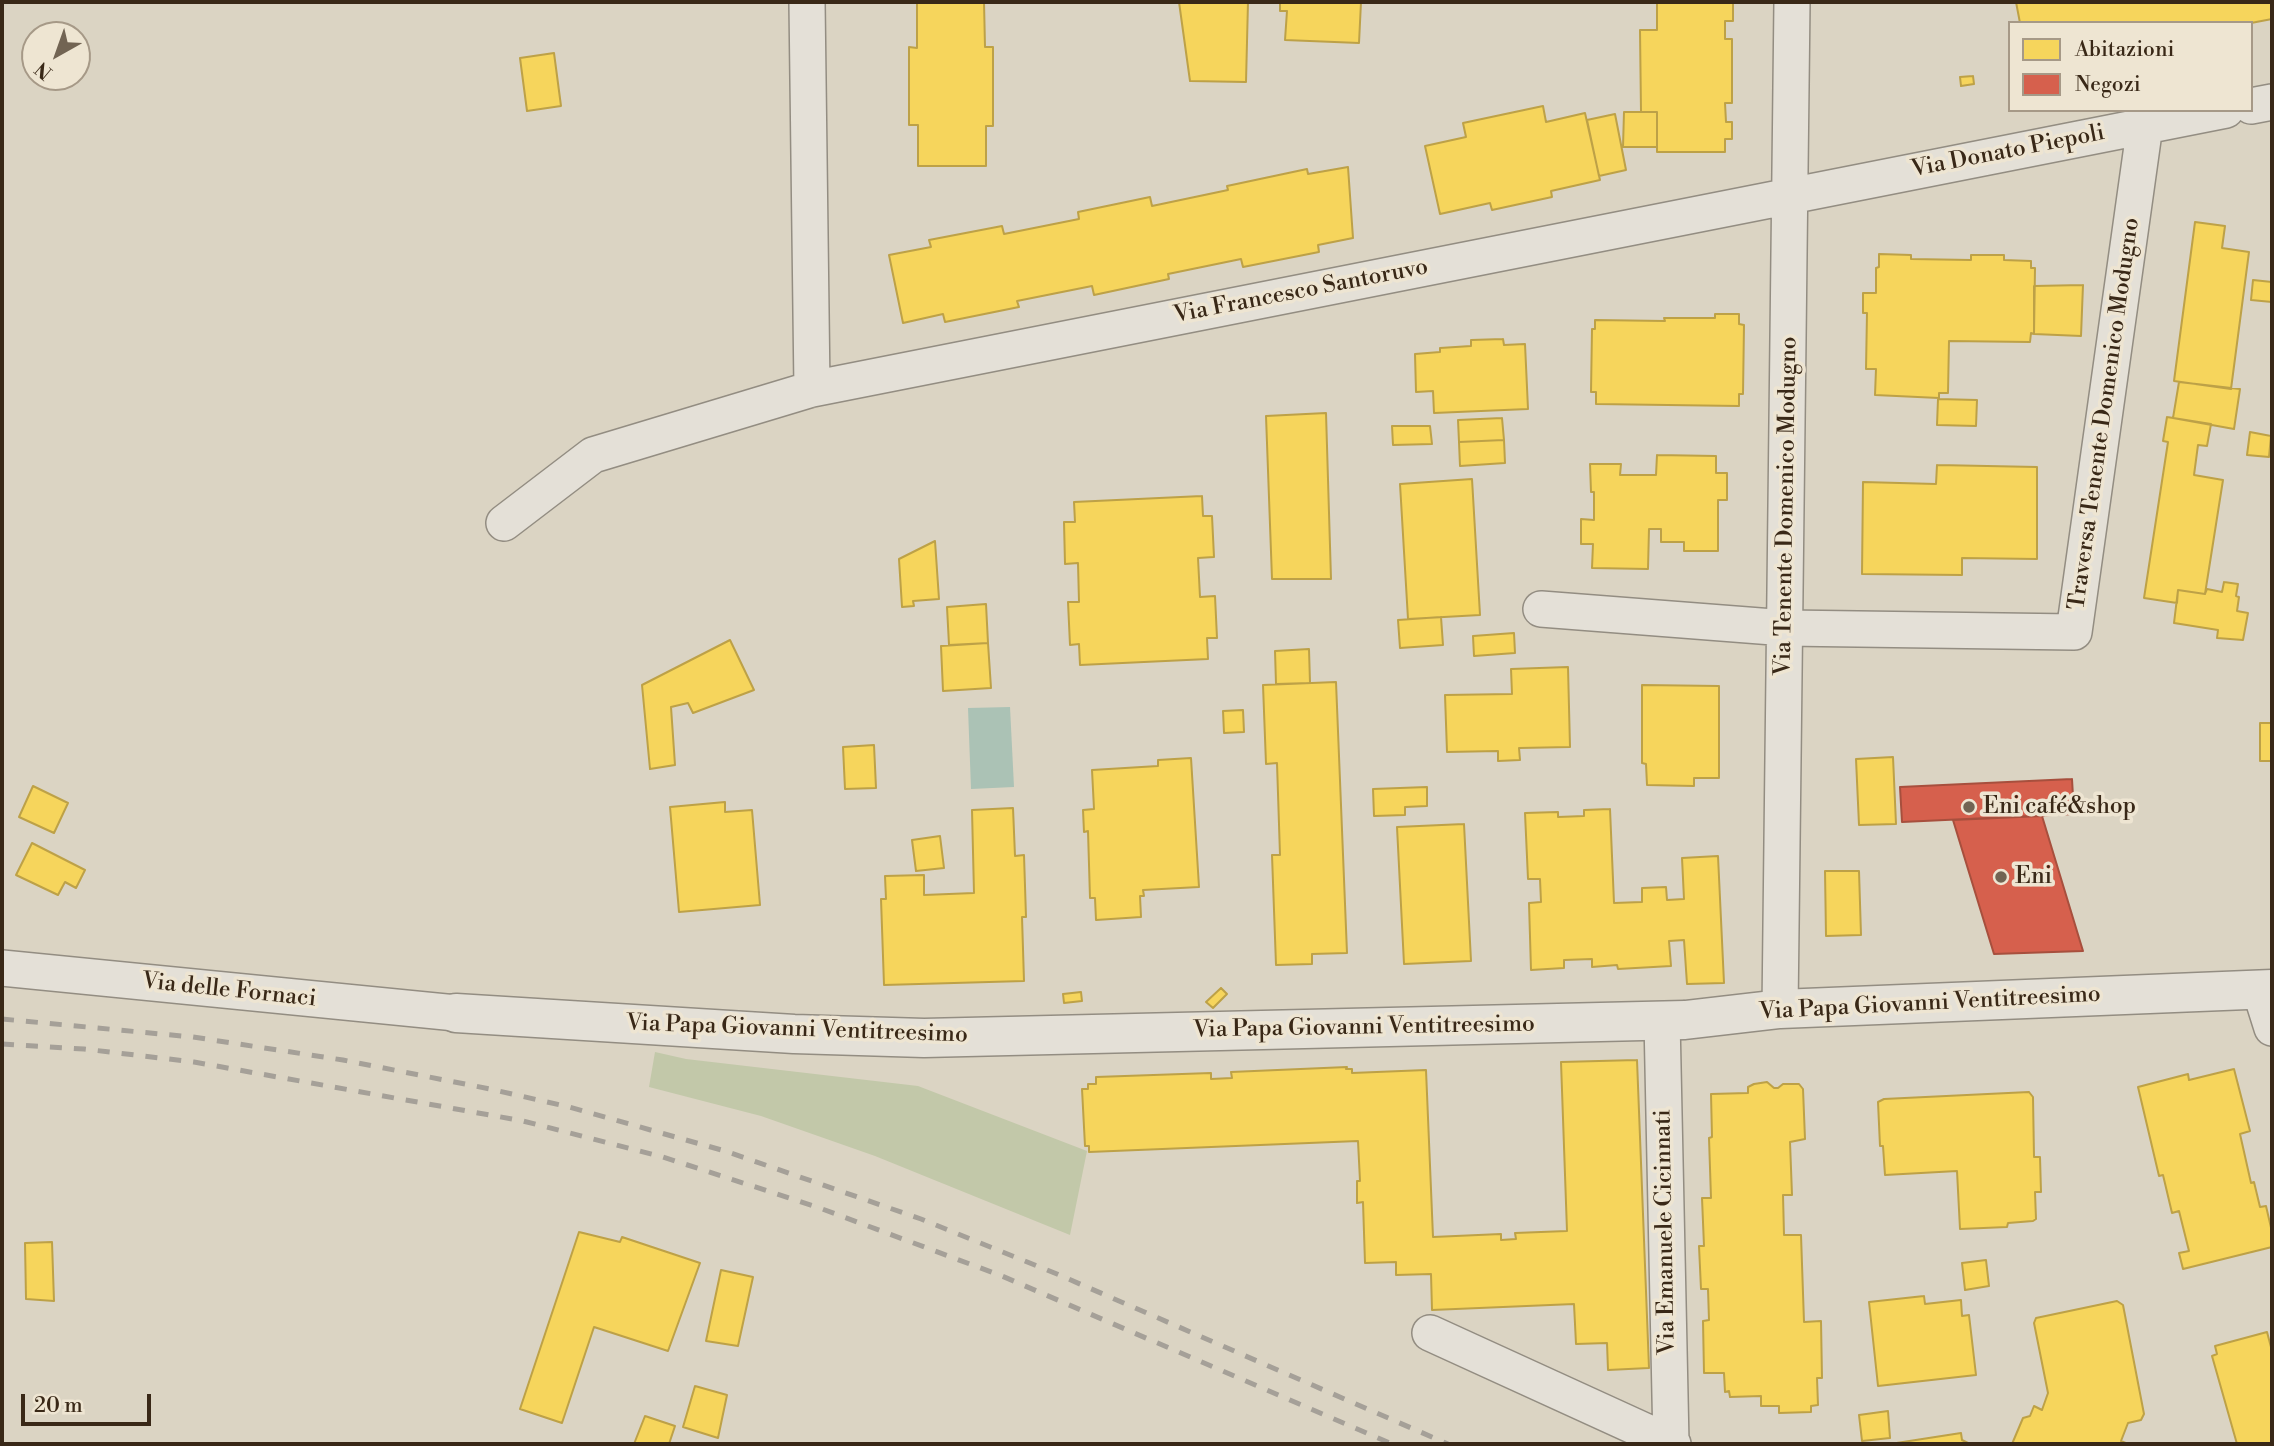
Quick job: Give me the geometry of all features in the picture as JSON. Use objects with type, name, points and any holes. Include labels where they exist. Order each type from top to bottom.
[{"type":"street","points":[[807,2],[812,389]]},
{"type":"street","name":"Via Tenente Domenico Modugno","points":[[1780,1009],[1792,2]]},
{"type":"street","points":[[2253,106],[2272,102]]},
{"type":"street","name":"Via Donato Piepoli","points":[[1790,195],[2215,112]]},
{"type":"street","name":"Traversa Tenente Domenico Modugno","points":[[1541,609],[1786,628],[2074,632],[2146,125]]},
{"type":"street","name":"Via Francesco Santoruvo","points":[[504,523],[593,455],[812,389],[1790,195]]},
{"type":"street","name":"Via delle Fornaci","points":[[2,968],[456,1013]]},
{"type":"street","points":[[2266,990],[2272,1028]]},
{"type":"street","name":"Via Papa Giovanni Ventitreesimo","points":[[456,1013],[794,1034],[924,1038],[1685,1020],[1780,1009],[2266,990]]},
{"type":"street","name":"Via Emanuele Cicinnati","points":[[1430,1334],[1672,1444],[1662,1020]]},
{"type":"shaded area","points":[[1010,707],[1014,787],[971,789],[968,708]]},
{"type":"shaded area","points":[[655,1052],[686,1059],[918,1086],[1087,1151],[1070,1235],[875,1156],[761,1116],[649,1087]]},
{"type":"building: Abitazioni","points":[[917,2],[984,2],[985,47],[993,47],[993,126],[986,126],[986,166],[918,166],[918,125],[909,125],[909,47],[917,48]]},
{"type":"building: Abitazioni","points":[[1179,2],[1248,2],[1246,82],[1190,81]]},
{"type":"building: Abitazioni","points":[[1280,2],[1361,2],[1359,43],[1285,40],[1287,11],[1280,11]]},
{"type":"building: Abitazioni","points":[[1657,2],[1733,2],[1733,21],[1725,21],[1725,39],[1732,39],[1732,103],[1725,103],[1726,122],[1732,122],[1732,139],[1725,139],[1725,152],[1657,152],[1657,112],[1641,112],[1640,30],[1657,30]]},
{"type":"building: Abitazioni","points":[[2016,2],[2272,2],[2272,19],[2253,23],[2020,21]]},
{"type":"building: Abitazioni","points":[[554,53],[561,106],[527,111],[520,58]]},
{"type":"building: Abitazioni","points":[[1973,76],[1974,84],[1961,86],[1960,77]]},
{"type":"building: Abitazioni","points":[[1543,106],[1546,122],[1585,113],[1600,180],[1551,191],[1552,197],[1492,210],[1490,203],[1440,214],[1425,146],[1466,137],[1463,123]]},
{"type":"building: Abitazioni","points":[[1624,112],[1657,112],[1657,147],[1623,147]]},
{"type":"building: Abitazioni","points":[[1615,114],[1626,170],[1599,176],[1587,120]]},
{"type":"building: Abitazioni","points":[[1348,167],[1353,238],[1318,245],[1319,252],[1243,267],[1241,259],[1168,274],[1169,279],[1094,295],[1092,286],[1017,301],[1019,307],[945,322],[943,314],[903,323],[889,255],[931,247],[929,240],[1002,226],[1004,234],[1079,219],[1078,212],[1150,197],[1152,206],[1307,169],[1308,174]]},
{"type":"building: Abitazioni","points":[[2195,222],[2225,226],[2222,248],[2249,252],[2231,389],[2174,381]]},
{"type":"building: Abitazioni","points":[[1879,254],[1911,255],[1911,259],[1971,260],[1971,255],[2004,255],[2004,260],[2031,261],[2031,268],[2035,268],[2034,334],[2031,333],[2030,342],[1949,341],[1948,393],[1939,393],[1939,398],[1875,395],[1876,369],[1866,369],[1867,313],[1863,313],[1863,293],[1876,293]]},
{"type":"building: Abitazioni","points":[[2253,280],[2272,282],[2272,302],[2251,300]]},
{"type":"building: Abitazioni","points":[[2083,285],[2081,336],[2034,334],[2034,286]]},
{"type":"building: Abitazioni","points":[[1715,314],[1739,314],[1739,324],[1744,325],[1743,394],[1739,394],[1739,406],[1596,404],[1596,392],[1591,392],[1592,329],[1595,329],[1595,320],[1665,321],[1664,318],[1715,318]]},
{"type":"building: Abitazioni","points":[[1503,339],[1504,345],[1525,344],[1528,409],[1434,413],[1433,391],[1416,392],[1415,354],[1440,352],[1440,348],[1471,346],[1471,340]]},
{"type":"building: Abitazioni","points":[[2179,382],[2240,389],[2234,429],[2173,418]]},
{"type":"building: Abitazioni","points":[[1938,399],[1977,400],[1976,426],[1937,425]]},
{"type":"building: Abitazioni","points":[[1326,413],[1331,579],[1272,579],[1266,416]]},
{"type":"building: Abitazioni","points":[[2167,417],[2211,424],[2207,446],[2198,445],[2194,475],[2223,480],[2205,594],[2178,590],[2177,603],[2144,598],[2168,442],[2163,441]]},
{"type":"building: Abitazioni","points":[[1502,418],[1504,440],[1459,442],[1458,420]]},
{"type":"building: Abitazioni","points":[[1392,426],[1430,426],[1432,444],[1393,445]]},
{"type":"building: Abitazioni","points":[[2250,432],[2271,436],[2269,457],[2247,455]]},
{"type":"building: Abitazioni","points":[[1504,440],[1505,463],[1460,466],[1459,442]]},
{"type":"building: Abitazioni","points":[[1657,455],[1716,456],[1716,473],[1727,473],[1727,500],[1718,500],[1718,551],[1684,551],[1684,542],[1661,542],[1661,529],[1649,529],[1648,569],[1592,568],[1593,544],[1581,544],[1581,519],[1594,520],[1590,464],[1621,464],[1620,475],[1656,475]]},
{"type":"building: Abitazioni","points":[[1937,465],[2037,467],[2037,559],[1962,558],[1962,575],[1862,574],[1863,482],[1936,484]]},
{"type":"building: Abitazioni","points":[[1472,479],[1480,615],[1408,619],[1400,484]]},
{"type":"building: Abitazioni","points":[[1202,496],[1203,516],[1212,516],[1214,557],[1198,558],[1200,597],[1215,596],[1217,638],[1207,638],[1208,659],[1080,665],[1079,644],[1070,645],[1068,602],[1079,602],[1078,563],[1065,564],[1064,522],[1075,522],[1074,502]]},
{"type":"building: Abitazioni","points":[[935,541],[939,599],[913,601],[914,606],[902,607],[899,559]]},
{"type":"building: Abitazioni","points":[[2224,582],[2238,584],[2237,611],[2248,613],[2243,640],[2217,638],[2218,630],[2174,623],[2178,590],[2205,594],[2207,589],[2222,592]]},
{"type":"building: Abitazioni","points":[[986,604],[988,643],[949,645],[947,607]]},
{"type":"building: Abitazioni","points":[[1441,617],[1443,645],[1400,648],[1398,620]]},
{"type":"building: Abitazioni","points":[[1514,633],[1515,653],[1474,656],[1473,636]]},
{"type":"building: Abitazioni","points":[[730,640],[754,690],[693,713],[688,703],[671,707],[675,765],[650,769],[642,685]]},
{"type":"building: Abitazioni","points":[[988,643],[991,688],[943,691],[941,646]]},
{"type":"building: Abitazioni","points":[[1309,649],[1310,683],[1276,684],[1275,651]]},
{"type":"building: Abitazioni","points":[[1568,667],[1570,747],[1519,748],[1520,760],[1498,761],[1498,751],[1447,752],[1445,695],[1512,694],[1511,669]]},
{"type":"building: Abitazioni","points":[[1336,682],[1347,953],[1312,954],[1312,964],[1276,965],[1272,855],[1280,855],[1277,763],[1266,764],[1263,685]]},
{"type":"building: Abitazioni","points":[[1642,685],[1719,686],[1719,778],[1694,778],[1694,786],[1647,785],[1646,764],[1642,763]]},
{"type":"building: Abitazioni","points":[[1243,710],[1244,732],[1224,733],[1223,711]]},
{"type":"building: Abitazioni","points":[[2260,723],[2272,723],[2272,761],[2260,761]]},
{"type":"building: Abitazioni","points":[[874,745],[876,788],[845,789],[843,747]]},
{"type":"building: Abitazioni","points":[[1893,757],[1896,824],[1859,825],[1856,759]]},
{"type":"building: Abitazioni","points":[[1191,758],[1199,887],[1143,890],[1144,896],[1140,896],[1141,917],[1096,920],[1095,898],[1090,898],[1088,831],[1084,832],[1083,810],[1094,809],[1092,770],[1158,766],[1158,760]]},
{"type":"building: Abitazioni","points":[[33,786],[68,803],[54,833],[19,817]]},
{"type":"building: Abitazioni","points":[[1427,787],[1427,806],[1405,807],[1405,815],[1374,816],[1373,789]]},
{"type":"building: Abitazioni","points":[[725,802],[725,812],[752,810],[760,905],[679,912],[670,807]]},
{"type":"building: Abitazioni","points":[[1013,808],[1015,856],[1024,855],[1024,981],[884,985],[881,899],[886,899],[885,876],[924,875],[924,895],[974,893],[972,810]]},
{"type":"building: Abitazioni","points":[[1610,809],[1614,903],[1642,902],[1642,888],[1666,887],[1667,900],[1684,899],[1682,858],[1718,856],[1724,983],[1687,984],[1684,940],[1669,941],[1671,966],[1618,969],[1617,965],[1592,967],[1592,959],[1564,960],[1564,968],[1531,970],[1529,903],[1541,902],[1540,879],[1528,879],[1525,813],[1558,812],[1558,817],[1584,816],[1584,810]]},
{"type":"building: Abitazioni","points":[[1464,824],[1471,961],[1404,964],[1397,827]]},
{"type":"building: Abitazioni","points":[[940,836],[944,868],[916,871],[912,840]]},
{"type":"building: Abitazioni","points":[[32,843],[85,870],[76,888],[65,882],[58,895],[16,875]]},
{"type":"building: Abitazioni","points":[[1825,871],[1859,871],[1861,935],[1826,936]]},
{"type":"building: Abitazioni","points":[[1221,988],[1227,994],[1213,1008],[1206,1002]]},
{"type":"building: Abitazioni","points":[[1081,992],[1082,1001],[1064,1003],[1063,994]]},
{"type":"building: Abitazioni","points":[[1637,1060],[1649,1368],[1608,1370],[1607,1343],[1576,1344],[1574,1304],[1432,1310],[1431,1274],[1396,1275],[1396,1262],[1365,1263],[1363,1202],[1357,1203],[1357,1181],[1360,1181],[1358,1141],[1089,1152],[1089,1146],[1085,1146],[1082,1089],[1088,1089],[1088,1084],[1096,1084],[1096,1077],[1211,1073],[1211,1079],[1232,1078],[1231,1072],[1347,1067],[1346,1069],[1352,1069],[1352,1073],[1426,1070],[1433,1237],[1501,1234],[1501,1240],[1516,1239],[1515,1233],[1567,1231],[1561,1062]]},
{"type":"building: Abitazioni","points":[[2234,1069],[2250,1131],[2240,1134],[2251,1183],[2254,1182],[2260,1207],[2266,1206],[2272,1232],[2272,1247],[2183,1269],[2179,1253],[2189,1251],[2179,1211],[2172,1213],[2163,1175],[2159,1176],[2138,1087],[2188,1074],[2189,1080]]},
{"type":"building: Abitazioni","points":[[1767,1082],[1774,1088],[1783,1084],[1799,1084],[1803,1089],[1805,1139],[1790,1142],[1792,1195],[1783,1195],[1784,1235],[1801,1235],[1804,1322],[1821,1321],[1822,1378],[1817,1378],[1818,1405],[1811,1406],[1811,1412],[1779,1413],[1779,1406],[1761,1406],[1761,1396],[1730,1397],[1729,1391],[1725,1392],[1724,1373],[1704,1373],[1703,1321],[1709,1320],[1708,1289],[1701,1289],[1699,1246],[1704,1246],[1702,1198],[1711,1198],[1711,1094],[1748,1093],[1748,1087]]},
{"type":"building: Abitazioni","points":[[2029,1092],[2033,1097],[2034,1157],[2040,1157],[2041,1192],[2035,1192],[2036,1219],[2033,1221],[2008,1223],[2007,1227],[1960,1229],[1957,1171],[1885,1175],[1883,1146],[1880,1146],[1878,1102],[1884,1099]]},
{"type":"building: Abitazioni","points":[[579,1232],[620,1242],[622,1237],[700,1263],[668,1351],[594,1327],[562,1423],[520,1409]]},
{"type":"building: Abitazioni","points":[[52,1242],[54,1301],[26,1299],[25,1243]]},
{"type":"building: Abitazioni","points":[[1986,1260],[1989,1286],[1965,1290],[1962,1263]]},
{"type":"building: Abitazioni","points":[[721,1270],[753,1277],[738,1346],[706,1341]]},
{"type":"building: Abitazioni","points":[[1924,1296],[1925,1304],[1961,1300],[1962,1316],[1969,1315],[1976,1375],[1878,1386],[1869,1302]]},
{"type":"building: Abitazioni","points":[[2117,1301],[2123,1305],[2144,1414],[2141,1420],[2128,1423],[2121,1441],[2128,1444],[2012,1444],[2023,1418],[2030,1416],[2034,1406],[2042,1410],[2048,1393],[2034,1323],[2036,1318]]},
{"type":"building: Abitazioni","points":[[2267,1332],[2272,1351],[2272,1444],[2237,1444],[2212,1356],[2217,1354],[2215,1346]]},
{"type":"building: Abitazioni","points":[[695,1386],[727,1395],[718,1438],[683,1427]]},
{"type":"building: Abitazioni","points":[[1888,1411],[1890,1438],[1862,1441],[1859,1415]]},
{"type":"building: Abitazioni","points":[[645,1416],[675,1426],[669,1444],[634,1444]]},
{"type":"building: Abitazioni","points":[[1961,1433],[1962,1440],[1970,1444],[1890,1444]]},
{"type":"building: Negozi","points":[[2072,779],[2074,814],[1902,822],[1900,787]]},
{"type":"building: Negozi","points":[[2042,816],[2083,951],[1994,954],[1953,820]]},
{"type":"railway","points":[[2,1019],[193,1037],[343,1060],[569,1107],[725,1151],[921,1219],[1057,1274],[1448,1444]]},
{"type":"railway","points":[[2,1044],[84,1049],[194,1062],[523,1121],[663,1157],[817,1207],[1002,1276],[1392,1444]]},
{"type":"place","name":"Eni café&shop","points":[[1969,807]]},
{"type":"place","name":"Eni","points":[[2001,877]]}]
